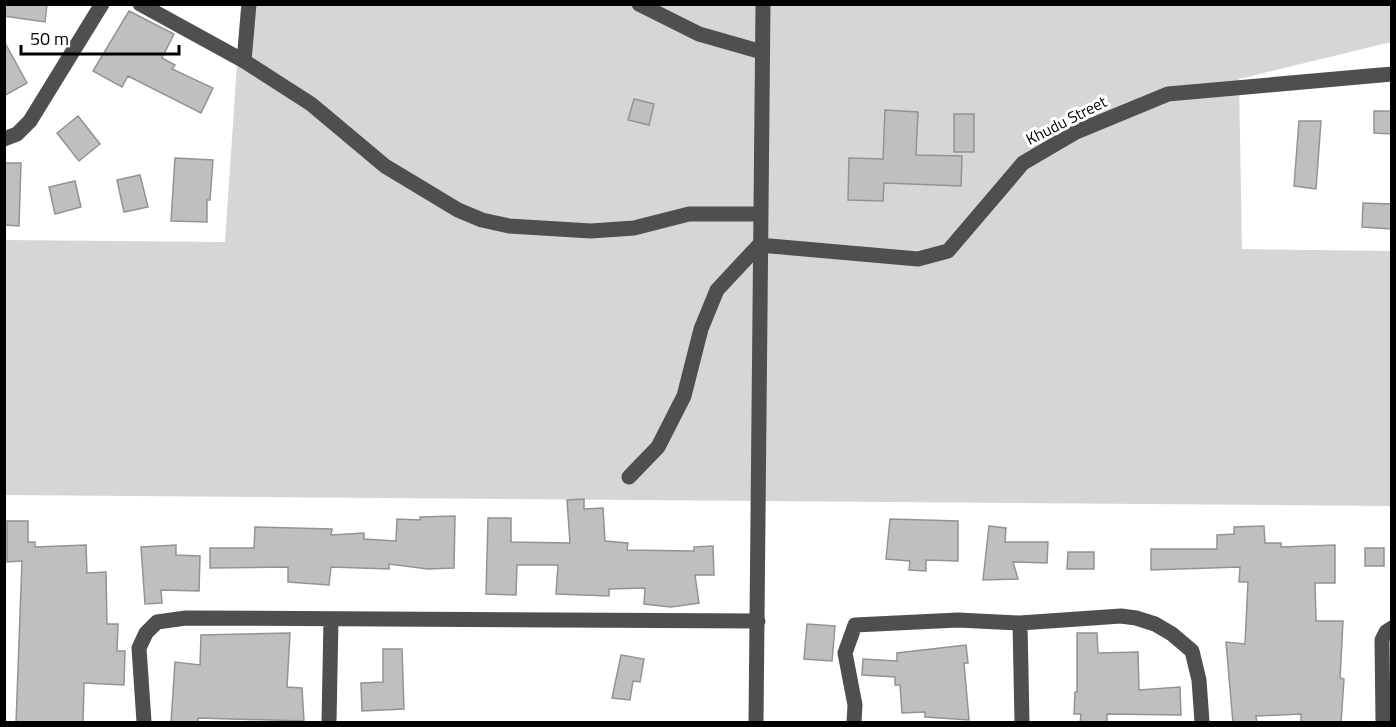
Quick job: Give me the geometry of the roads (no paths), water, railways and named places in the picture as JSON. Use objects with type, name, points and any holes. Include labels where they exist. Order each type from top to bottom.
[{"type":"street","points":[[4,139],[17,134],[30,121],[102,4]]},
{"type":"street","points":[[140,4],[244,61],[311,105],[385,166],[458,210],[482,220],[509,226],[591,231],[634,228],[689,214],[761,214]]},
{"type":"street","points":[[244,61],[249,4]]},
{"type":"street","points":[[639,4],[699,34],[762,52]]},
{"type":"street","points":[[756,723],[763,4]]},
{"type":"street","name":"Khudu Street","points":[[759,245],[918,259],[948,251],[1023,163],[1076,132],[1168,94],[1392,74]]},
{"type":"street","points":[[629,477],[658,447],[684,396],[701,329],[717,290],[759,245]]},
{"type":"street","points":[[854,723],[855,705],[845,653],[855,625],[958,620],[1020,623],[1121,616],[1155,624],[1184,641],[1192,651],[1199,680],[1202,723]]},
{"type":"street","points":[[144,723],[139,648],[146,633],[157,622],[186,618],[758,621]]},
{"type":"street","points":[[329,723],[331,619]]},
{"type":"street","points":[[1020,623],[1022,723]]},
{"type":"street","points":[[1383,723],[1382,640],[1386,632],[1392,628]]}]
